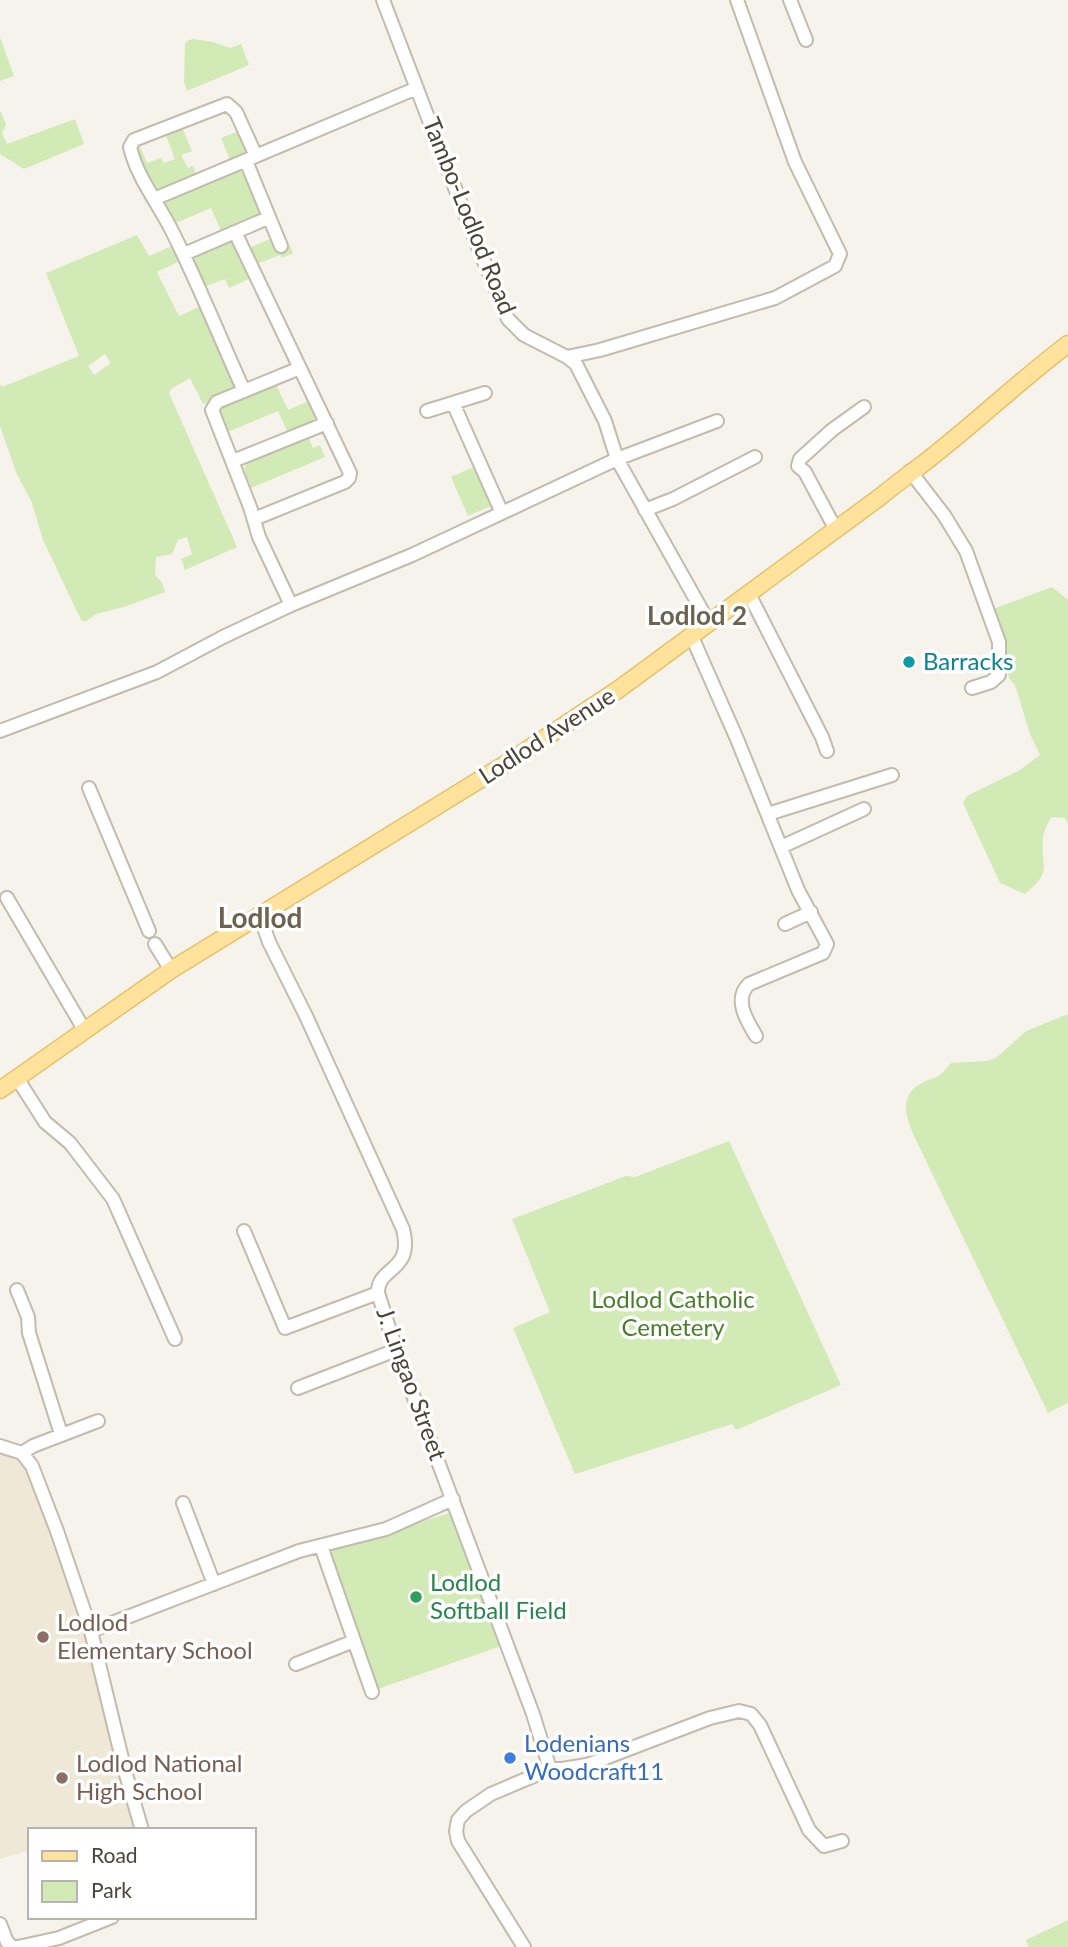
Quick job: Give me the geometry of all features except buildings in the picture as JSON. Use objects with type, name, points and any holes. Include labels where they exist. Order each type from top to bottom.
[{"type":"main road","name":"Lodlod Avenue","points":[[0,1090],[171,970],[525,752],[635,678],[938,452],[1021,380],[1068,344]]},
{"type":"street","name":"Tambo-Lodlod Road","points":[[383,0],[508,319],[524,335],[576,364],[596,402],[617,459],[709,623]]},
{"type":"street","points":[[567,357],[600,350],[775,298],[835,267],[840,254],[795,162],[737,0]]},
{"type":"street","points":[[790,0],[806,40]]},
{"type":"street","points":[[155,199],[417,88]]},
{"type":"street","points":[[244,391],[184,254],[155,199],[145,186],[130,144],[134,140],[227,104],[236,111],[268,218],[281,246]]},
{"type":"street","points":[[184,254],[268,218]]},
{"type":"street","points":[[235,232],[348,466],[349,478],[254,519]]},
{"type":"street","points":[[291,605],[259,537],[233,461],[212,414],[212,407],[217,402],[300,368]]},
{"type":"street","points":[[427,411],[485,393]]},
{"type":"street","points":[[453,403],[502,513]]},
{"type":"street","points":[[836,530],[805,472],[798,466],[800,459],[832,429],[864,407]]},
{"type":"street","points":[[0,731],[157,672],[291,605],[412,555],[617,459],[717,421]]},
{"type":"street","points":[[233,461],[327,423]]},
{"type":"street","points":[[645,510],[673,499],[755,457]]},
{"type":"street","points":[[910,471],[959,538],[999,642],[999,675],[972,688]]},
{"type":"street","points":[[749,594],[827,751]]},
{"type":"street","points":[[692,637],[798,890],[827,942],[823,953],[749,984],[744,989],[741,998],[745,1018],[756,1036]]},
{"type":"street","points":[[768,814],[892,775]]},
{"type":"street","points":[[89,788],[149,931]]},
{"type":"street","points":[[781,847],[864,809]]},
{"type":"street","points":[[8,898],[85,1031]]},
{"type":"street","points":[[785,924],[811,912]]},
{"type":"street","name":"J. Lingao Street","points":[[260,916],[269,942],[306,1016],[403,1229],[407,1243],[405,1254],[400,1263],[382,1280],[378,1293],[396,1350],[551,1769]]},
{"type":"street","points":[[155,944],[171,970]]},
{"type":"street","points":[[17,1077],[45,1122],[70,1143],[113,1199],[175,1339]]},
{"type":"street","points":[[244,1231],[285,1328],[378,1293]]},
{"type":"street","points":[[17,1290],[28,1317],[29,1333],[61,1434]]},
{"type":"street","points":[[298,1388],[396,1350]]},
{"type":"street","points":[[22,1453],[61,1434],[98,1422]]},
{"type":"street","points":[[0,1446],[22,1453],[32,1466],[91,1632],[141,1828]]},
{"type":"street","points":[[91,1632],[299,1551],[386,1529],[453,1499]]},
{"type":"street","points":[[183,1503],[214,1584]]},
{"type":"street","points":[[321,1546],[372,1692]]},
{"type":"street","points":[[296,1664],[354,1641]]},
{"type":"street","points":[[524,1947],[466,1857],[456,1831],[458,1820],[466,1811],[491,1794],[551,1769],[587,1765],[710,1718],[739,1712],[751,1714],[760,1725],[809,1830],[824,1846],[842,1841]]},
{"type":"street","points":[[18,1947],[61,1943],[108,1919]]},
{"type":"street","points":[[0,1924],[7,1942],[13,1947]]},
{"type":"shaded area","points":[[0,1450],[14,1457],[28,1473],[70,1588],[102,1687],[137,1828],[28,1828],[28,1852],[0,1859]]},
{"type":"green space","points":[[0,37],[14,76],[0,81]]},
{"type":"green space","points":[[193,39],[230,48],[241,44],[249,65],[187,91],[184,82],[185,44]]},
{"type":"green space","points":[[0,110],[6,125],[2,133],[7,144],[75,119],[84,144],[24,169],[0,154]]},
{"type":"green space","points":[[182,127],[192,151],[181,155],[188,168],[193,166],[196,174],[169,187],[153,190],[136,146],[139,144],[147,163],[161,158],[164,163],[175,159],[165,133]]},
{"type":"green space","points":[[239,131],[249,154],[231,162],[221,138]]},
{"type":"green space","points":[[239,170],[246,176],[260,212],[258,216],[222,233],[211,208],[173,224],[165,201]]},
{"type":"green space","points":[[137,235],[149,256],[172,246],[180,261],[157,272],[179,316],[199,307],[237,386],[234,391],[203,404],[190,378],[169,393],[237,547],[185,570],[181,559],[192,554],[187,537],[178,540],[172,554],[156,557],[155,574],[165,592],[96,614],[85,622],[81,620],[43,540],[32,503],[16,472],[0,426],[0,384],[2,387],[79,356],[46,273]],"holes":[[[105,354],[111,363],[94,375],[88,366]]]},
{"type":"green space","points":[[272,238],[278,251],[290,246],[293,253],[257,264],[249,248]]},
{"type":"green space","points":[[232,239],[251,278],[229,288],[225,279],[204,287],[191,257]]},
{"type":"green space","points":[[276,384],[288,410],[311,400],[318,421],[288,433],[278,411],[225,433],[219,409]]},
{"type":"green space","points":[[308,437],[313,448],[320,445],[325,457],[251,488],[244,469],[247,462]]},
{"type":"green space","points":[[474,467],[491,506],[468,516],[451,477]]},
{"type":"green space","points":[[1052,587],[1068,600],[1068,824],[1065,818],[1051,817],[1043,836],[1043,874],[1025,894],[1000,883],[963,803],[967,796],[1020,770],[1040,755],[1030,734],[1015,685],[1009,678],[1002,638],[993,609]]},
{"type":"green space","points":[[1068,1014],[1068,1403],[1048,1413],[915,1138],[906,1106],[910,1093],[916,1087],[940,1075],[951,1063],[996,1058],[1026,1031]]},
{"type":"green space","name":"Lodlod Catholic Cemetery","points":[[729,1141],[841,1385],[736,1430],[732,1424],[575,1474],[513,1328],[550,1312],[512,1219]]},
{"type":"green space","name":"Lodlod Softball Field","points":[[457,1511],[504,1645],[378,1689],[327,1549]]},
{"type":"green space","points":[[1068,1920],[1068,1947],[1029,1947],[1026,1940]]},
{"type":"place","name":"Barracks","points":[[909,662]]},
{"type":"place","name":"Lodlod Softball Field","points":[[416,1597]]},
{"type":"place","name":"Lodlod Elementary School","points":[[43,1637]]},
{"type":"place","name":"Lodenians Woodcraft11","points":[[510,1758]]},
{"type":"place","name":"Lodlod National High School","points":[[62,1778]]},
{"type":"district","name":"Lodlod 2","points":[[697,616]]},
{"type":"district","name":"Lodlod","points":[[260,918]]}]
